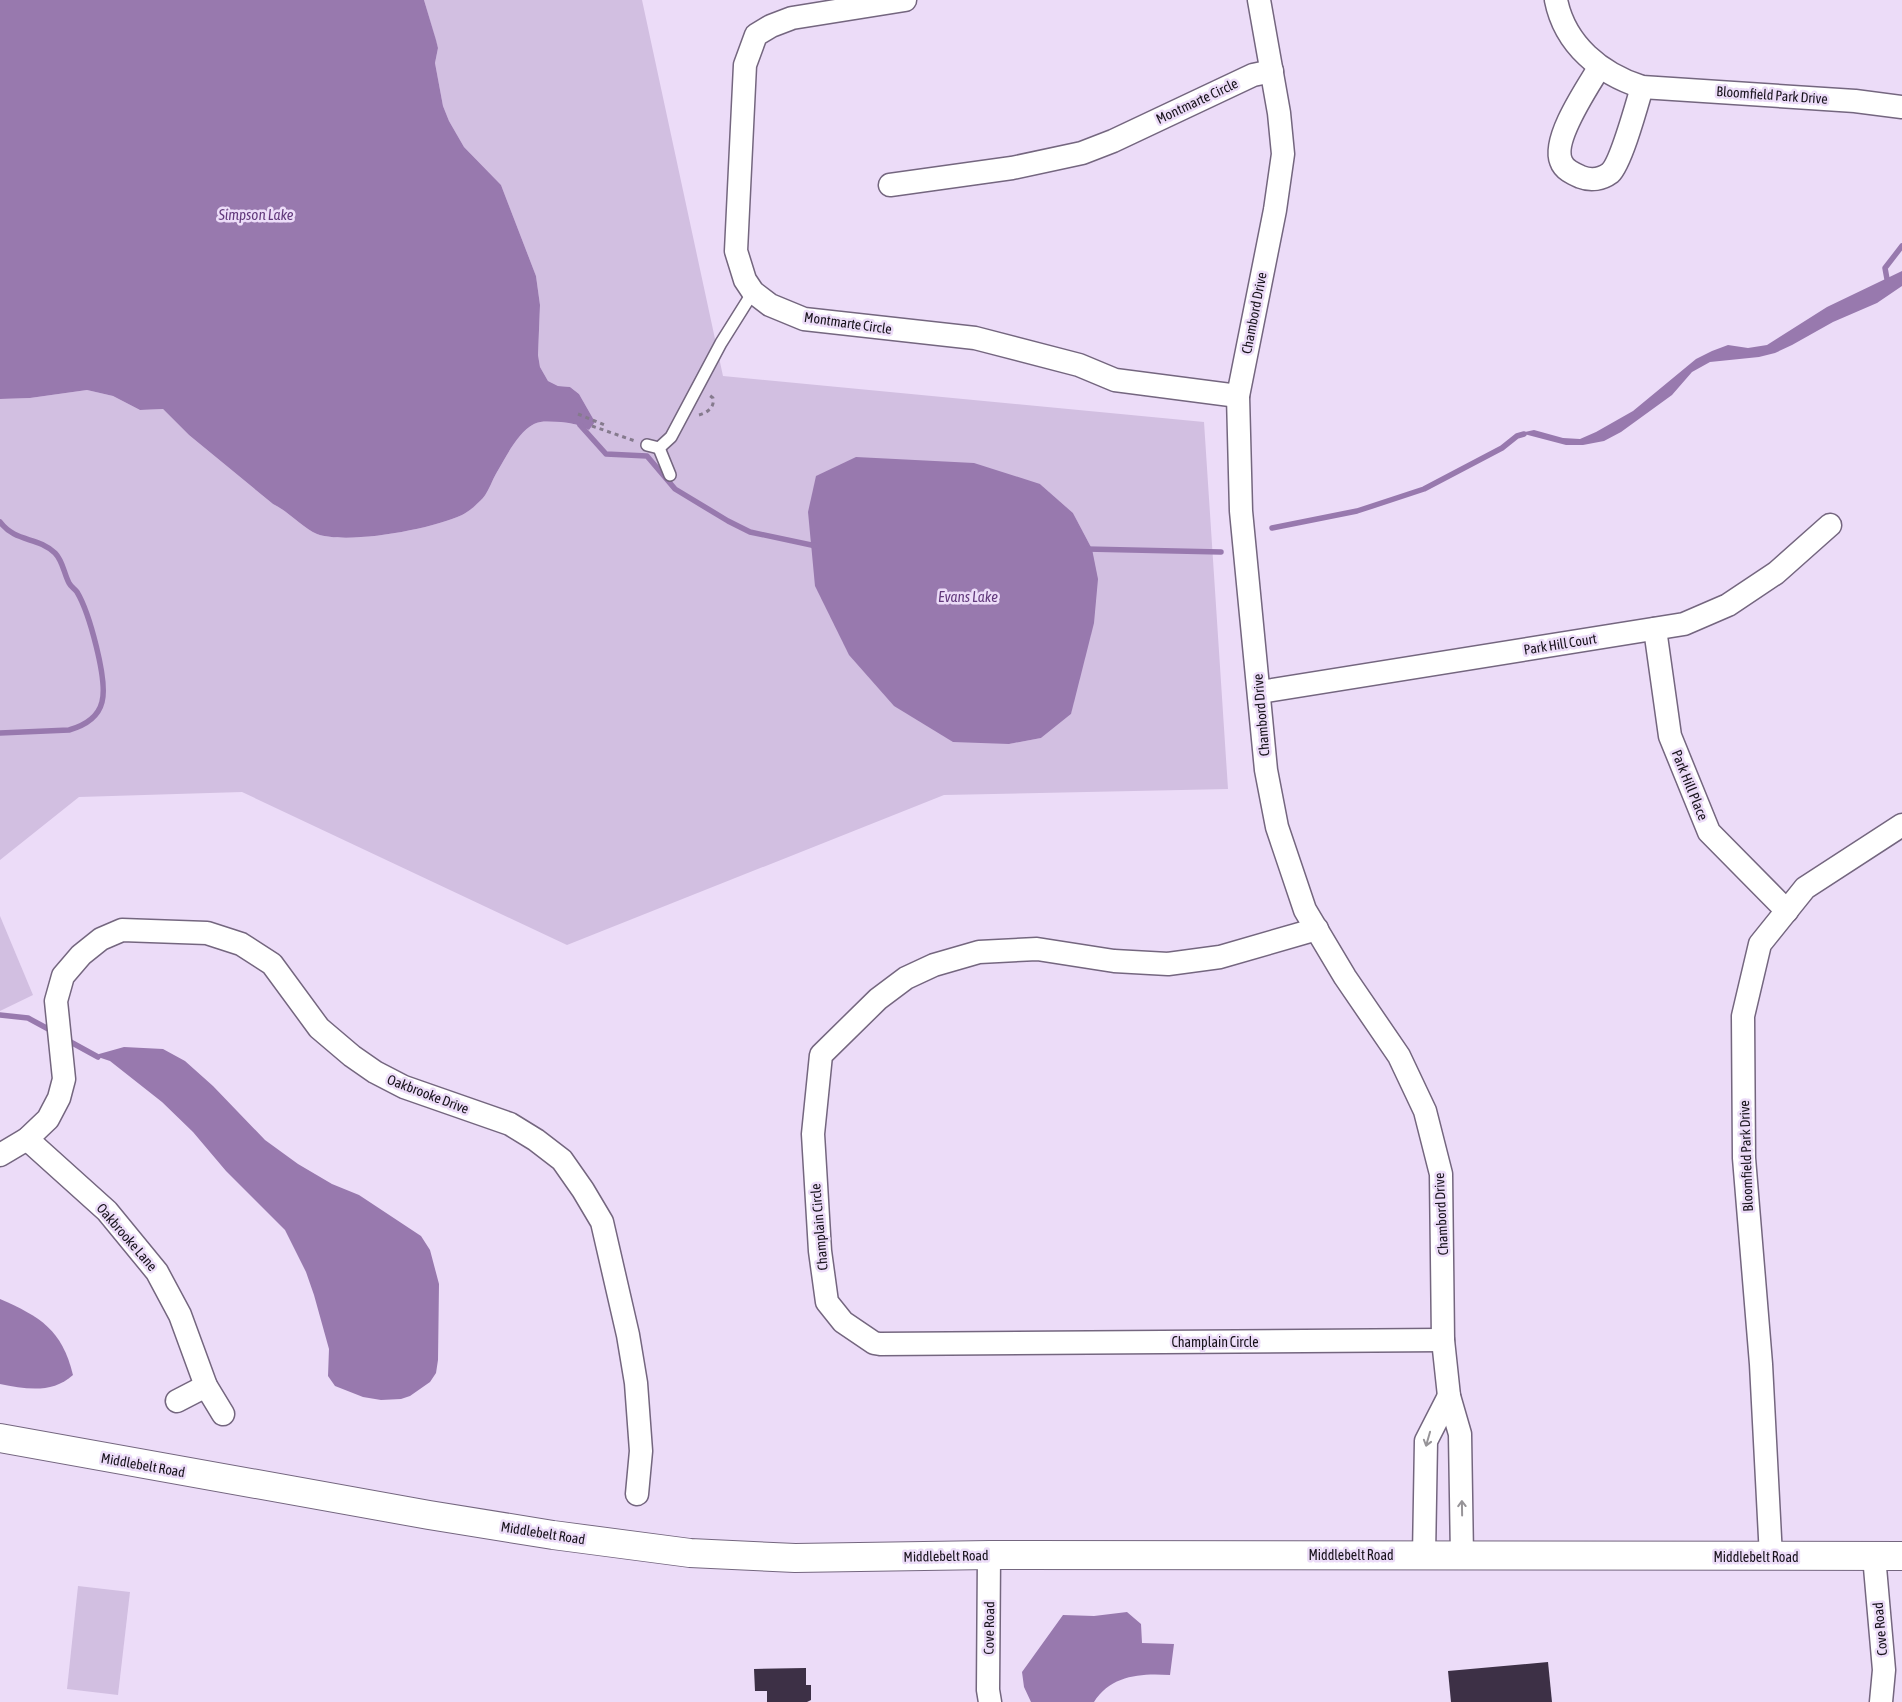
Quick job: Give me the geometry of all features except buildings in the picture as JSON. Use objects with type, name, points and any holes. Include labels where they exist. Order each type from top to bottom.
[{"type":"street","name":"Montmarte Circle","points":[[905,0],[792,18],[771,26],[756,35],[745,66],[736,252],[745,280],[754,292],[770,305],[804,319],[975,338],[1079,365],[1115,380],[1238,396]]},
{"type":"street","name":"Chambord Drive","points":[[1259,0],[1272,71],[1283,154],[1275,210],[1238,396],[1241,511],[1260,692],[1266,770],[1277,827],[1305,910],[1345,977],[1399,1056],[1425,1111],[1442,1174],[1443,1340],[1449,1396],[1460,1434],[1462,1557]]},
{"type":"street","name":"Bloomfield Park Drive","points":[[1556,0],[1570,36],[1599,68],[1619,80],[1642,87],[1855,100],[1902,107]]},
{"type":"street","points":[[1599,68],[1565,128],[1560,149],[1561,162],[1570,172],[1584,178],[1599,179],[1611,172],[1619,157],[1642,87]]},
{"type":"street","name":"Montmarte Circle","points":[[890,185],[1012,168],[1082,153],[1113,141],[1253,75],[1272,71]]},
{"type":"street","name":"Park Hill Court","points":[[1260,692],[1684,624],[1728,605],[1776,573],[1830,525]]},
{"type":"street","name":"Park Hill Place","points":[[1655,629],[1670,736],[1709,832],[1787,911]]},
{"type":"street","name":"Bloomfield Park Drive","points":[[1771,1557],[1760,1364],[1744,1158],[1743,1016],[1760,944],[1805,888],[1902,825]]},
{"type":"street","name":"Champlain Circle","points":[[1317,929],[1220,957],[1168,964],[1114,961],[1037,949],[980,952],[934,965],[906,978],[878,999],[821,1055],[812,1134],[820,1251],[827,1302],[843,1322],[874,1343],[880,1344],[1443,1340]]},
{"type":"street","name":"Oakbrooke Drive","points":[[0,1155],[27,1139],[48,1119],[59,1098],[64,1079],[56,1001],[63,976],[82,955],[101,939],[122,930],[207,933],[241,944],[272,964],[294,990],[319,1028],[352,1056],[375,1072],[404,1087],[510,1124],[536,1140],[562,1160],[578,1182],[602,1222],[628,1335],[636,1383],[641,1451],[637,1494]]},
{"type":"street","name":"Oakbrooke Lane","points":[[27,1139],[107,1211],[157,1272],[180,1315],[206,1386],[223,1414]]},
{"type":"street","points":[[177,1401],[206,1386]]},
{"type":"street","points":[[1424,1556],[1426,1440],[1449,1396]]},
{"type":"street","name":"Middlebelt Road","points":[[0,1438],[429,1515],[652,1549],[795,1558],[989,1555],[1902,1556]]},
{"type":"street","name":"Cove Road","points":[[989,1555],[988,1690],[990,1702]]},
{"type":"street","name":"Cove Road","points":[[1874,1556],[1884,1670],[1882,1702]]},
{"type":"lane","points":[[659,448],[671,437],[722,343],[754,292]]},
{"type":"lane","points":[[647,445],[659,448]]},
{"type":"lane","points":[[659,448],[670,475]]},
{"type":"path","points":[[578,414],[605,426]]},
{"type":"path","points":[[592,426],[647,445]]},
{"type":"shaded area","points":[[424,0],[642,0],[723,376],[1204,422],[1228,789],[944,795],[567,945],[242,792],[79,797],[0,860],[0,399],[30,398],[87,390],[113,396],[140,410],[163,409],[189,435],[273,504],[307,528],[317,534],[349,538],[369,537],[411,530],[462,515],[483,498],[513,445],[528,428],[537,423],[561,422],[589,430],[595,422],[579,394],[570,387],[558,386],[548,381],[540,367],[538,355],[540,305],[536,276],[501,185],[464,147],[449,121],[443,106],[435,63],[438,48]],"holes":[[[1040,484],[1073,513],[1092,549],[1071,714],[1041,738],[1009,744]]]},
{"type":"shaded area","points":[[0,916],[33,995],[0,1011]]},
{"type":"shaded area","points":[[78,1586],[130,1592],[118,1695],[67,1689]]},
{"type":"water","name":"Simpson Lake","points":[[0,0],[424,0],[438,48],[435,63],[443,106],[449,121],[464,147],[501,185],[536,276],[540,305],[538,355],[540,367],[548,381],[558,386],[570,387],[579,394],[595,422],[589,430],[561,422],[537,423],[528,428],[513,445],[483,498],[462,515],[411,530],[369,537],[349,538],[317,534],[307,528],[273,504],[189,435],[163,409],[140,410],[113,396],[87,390],[30,398],[0,399]]},
{"type":"water","points":[[1902,271],[1902,286],[1877,303],[1833,322],[1792,345],[1775,353],[1759,357],[1710,362],[1692,372],[1672,395],[1621,432],[1604,441],[1583,445],[1566,445],[1524,434],[1534,430],[1563,438],[1580,439],[1633,411],[1696,359],[1728,345],[1748,348],[1767,345],[1827,307]]},
{"type":"water","name":"Evans Lake","points":[[856,457],[974,463],[1040,484],[1073,513],[1092,549],[1098,579],[1094,623],[1071,714],[1041,738],[1009,744],[953,742],[894,706],[849,655],[815,586],[808,512],[816,476]]},
{"type":"water","points":[[124,1047],[163,1049],[185,1061],[213,1086],[265,1140],[298,1164],[332,1184],[359,1195],[421,1236],[430,1250],[439,1284],[438,1360],[436,1373],[430,1382],[410,1396],[401,1399],[381,1400],[363,1397],[335,1386],[328,1376],[329,1349],[314,1295],[306,1272],[285,1230],[226,1171],[193,1132],[162,1102],[110,1061],[98,1057],[99,1054]]},
{"type":"water","points":[[0,1299],[27,1312],[48,1327],[63,1347],[73,1375],[65,1381],[48,1388],[38,1389],[0,1384]]},
{"type":"water","points":[[1127,1612],[1141,1624],[1142,1643],[1174,1644],[1170,1675],[1138,1676],[1118,1681],[1101,1693],[1094,1702],[1031,1702],[1024,1687],[1022,1672],[1063,1615],[1094,1616]]},
{"type":"waterway","points":[[1887,279],[1885,268],[1902,246]]},
{"type":"waterway","points":[[580,425],[606,454],[647,456],[675,489],[728,521],[750,532],[816,546]]},
{"type":"waterway","points":[[1272,528],[1357,511],[1424,489],[1502,448],[1517,436],[1524,434]]},
{"type":"waterway","points":[[0,522],[6,529],[20,537],[41,544],[58,556],[69,583],[77,592],[82,602],[92,630],[100,663],[103,692],[100,708],[85,724],[69,730],[0,733]]},
{"type":"waterway","points":[[1086,549],[1221,552]]},
{"type":"waterway","points":[[0,1015],[28,1018],[52,1031]]},
{"type":"waterway","points":[[67,1040],[98,1057]]}]
